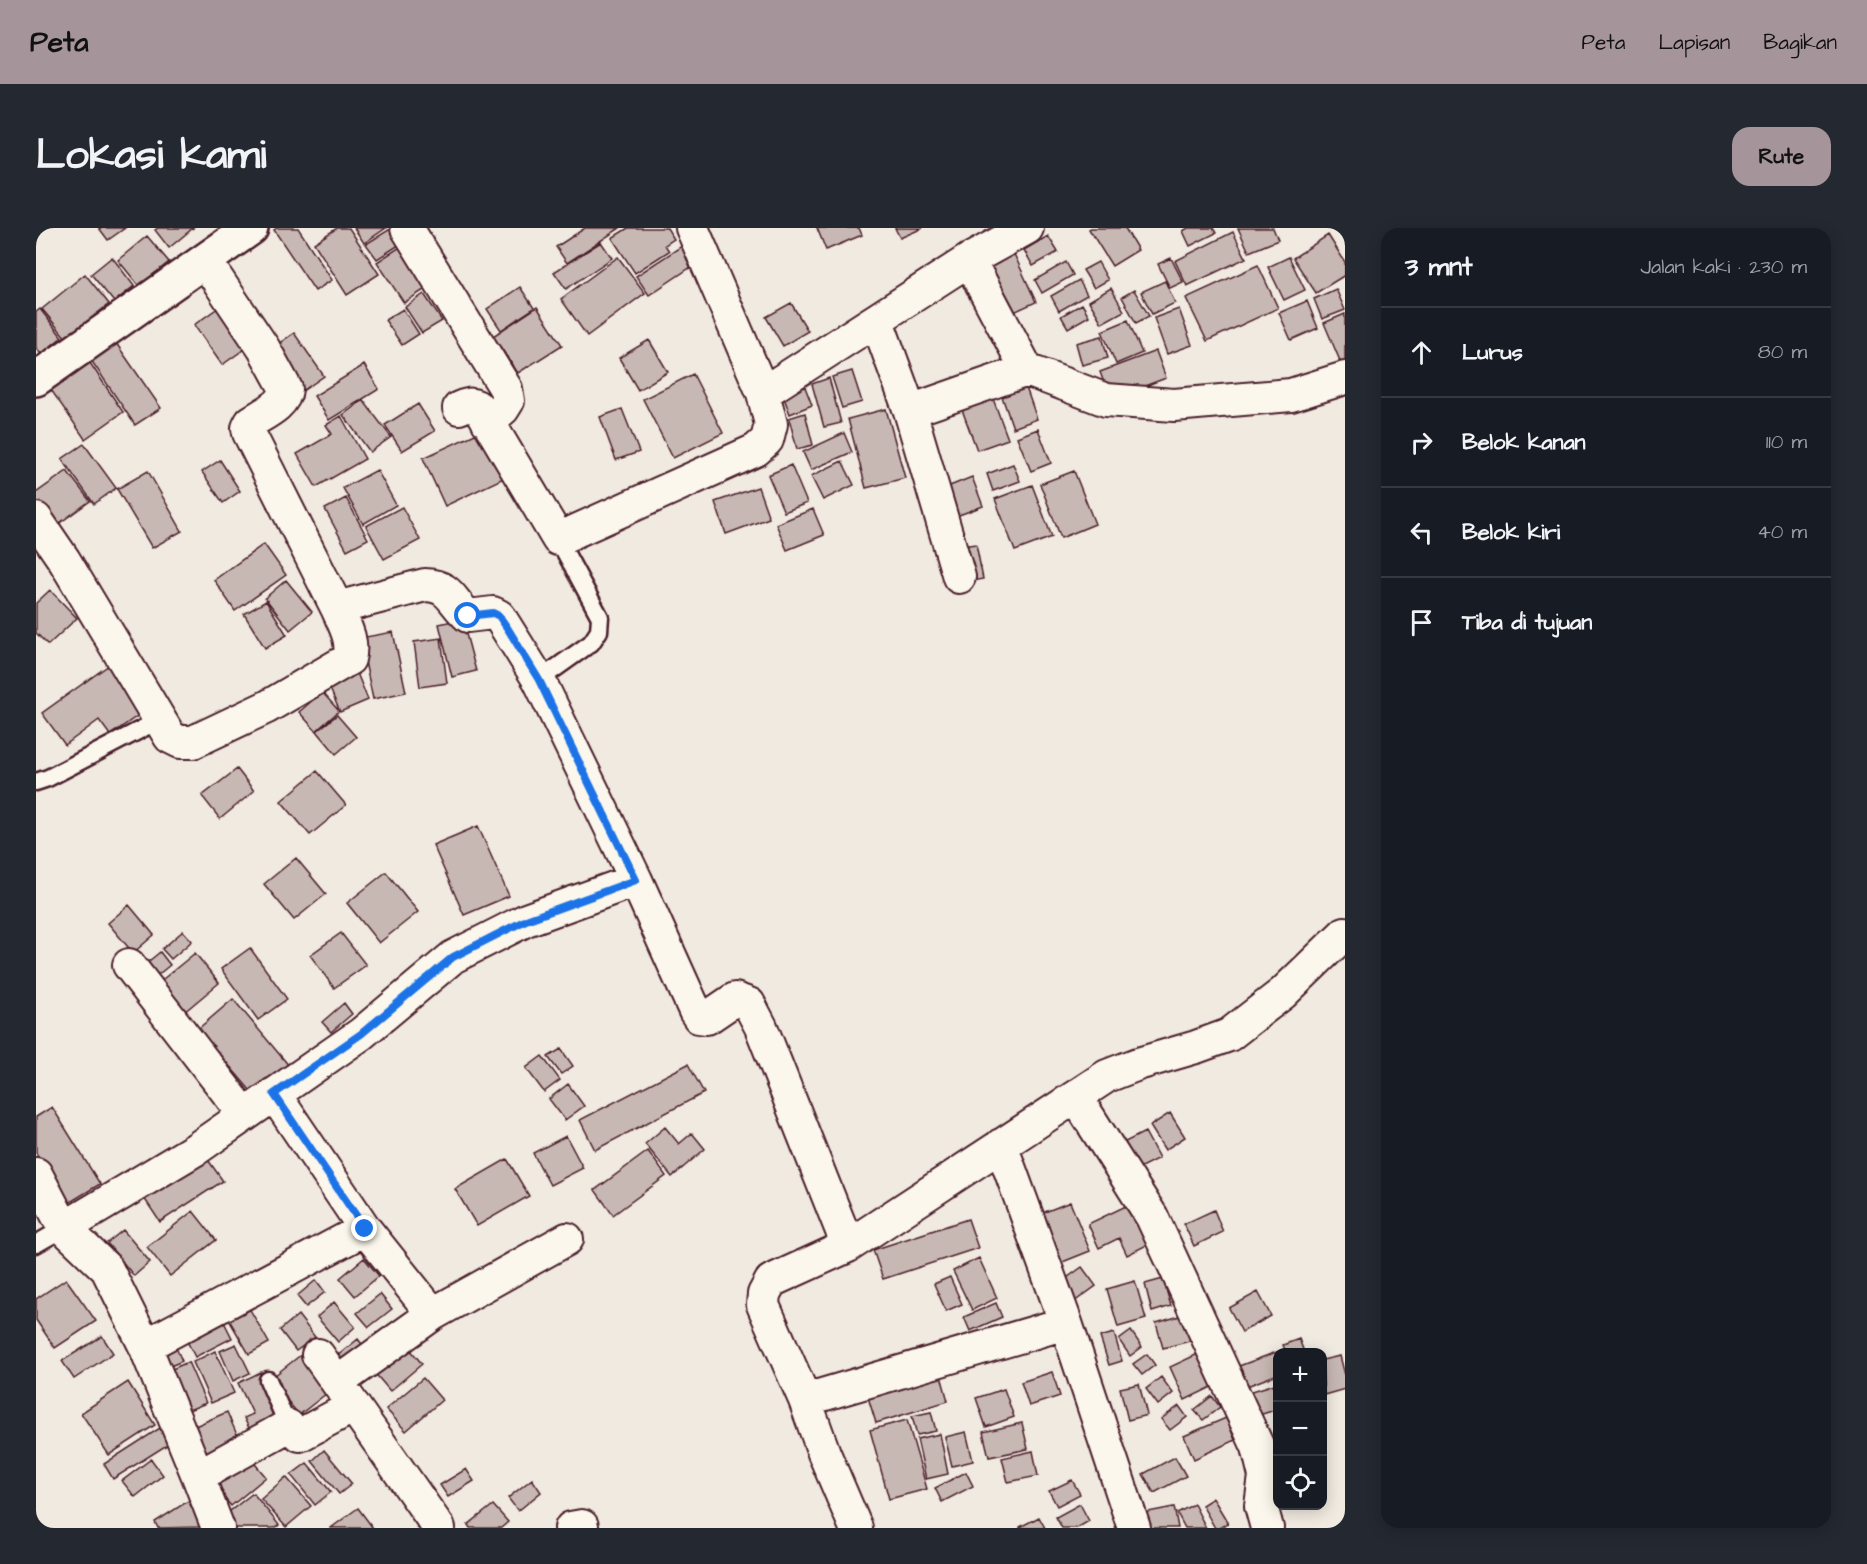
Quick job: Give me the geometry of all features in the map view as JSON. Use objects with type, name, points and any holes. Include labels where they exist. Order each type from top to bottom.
[{"type":"main road","points":[[36,379],[251,228]]},
{"type":"street","points":[[407,228],[506,389],[508,401],[503,409],[488,422]]},
{"type":"street","points":[[459,408],[470,404],[477,406],[558,539],[756,450],[767,440],[771,424],[763,393],[692,228]]},
{"type":"street","points":[[763,393],[969,260],[1027,228]]},
{"type":"street","points":[[969,260],[1027,370]]},
{"type":"street","points":[[36,519],[159,720],[170,737],[180,742],[193,742],[267,707],[349,659],[352,648],[337,608],[249,433],[248,428],[251,422],[282,401],[286,396],[286,389],[264,350],[205,261]]},
{"type":"street","points":[[877,321],[910,411],[958,577]]},
{"type":"street","points":[[910,411],[1027,370],[1106,400],[1174,405],[1291,395],[1345,378]]},
{"type":"street","points":[[337,608],[425,585],[437,585],[448,592],[468,616],[493,613],[499,616],[539,680],[636,880],[699,1017],[707,1018],[735,999],[749,1004],[761,1027],[848,1246]]},
{"type":"street","points":[[64,1228],[196,1149],[245,1115],[361,1034],[453,957],[526,920],[636,880]]},
{"type":"street","points":[[856,1528],[824,1453],[806,1400],[763,1305],[764,1294],[771,1281],[848,1246],[1107,1076],[1228,1035],[1283,993],[1345,933]]},
{"type":"street","points":[[129,965],[245,1115]]},
{"type":"street","points":[[274,1094],[365,1229],[433,1314]]},
{"type":"street","points":[[1076,1097],[1152,1218],[1258,1447],[1265,1476],[1262,1506],[1267,1528]]},
{"type":"street","points":[[1001,1146],[1066,1323],[1134,1528]]},
{"type":"street","points":[[36,1174],[64,1228],[107,1269],[145,1346],[218,1528]]},
{"type":"street","points":[[145,1346],[365,1229]]},
{"type":"street","points":[[198,1476],[294,1430],[346,1394],[433,1314],[567,1239]]},
{"type":"street","points":[[806,1400],[1066,1323]]},
{"type":"street","points":[[318,1355],[439,1528]]},
{"type":"lane","points":[[539,680],[591,643],[599,631],[600,617],[558,539]]},
{"type":"lane","points":[[36,782],[48,778],[159,720]]},
{"type":"lane","points":[[36,1244],[64,1228]]},
{"type":"lane","points":[[268,1380],[294,1430]]},
{"type":"building","points":[[99,228],[125,228],[108,240]]},
{"type":"building","points":[[158,228],[193,228],[169,248],[155,230]]},
{"type":"building","points":[[298,228],[332,280],[315,291],[274,230]]},
{"type":"building","points":[[337,228],[349,228],[379,274],[347,295],[314,243]]},
{"type":"building","points":[[354,228],[386,228],[364,243]]},
{"type":"building","points":[[392,228],[410,238],[377,259],[366,244]]},
{"type":"building","points":[[585,228],[620,228],[567,263],[556,247]]},
{"type":"building","points":[[628,228],[667,228],[674,239],[665,245],[669,251],[635,273],[612,238]]},
{"type":"building","points":[[817,228],[859,228],[862,235],[826,250]]},
{"type":"building","points":[[895,228],[923,228],[900,238]]},
{"type":"building","points":[[1125,228],[1138,250],[1112,266],[1089,229]]},
{"type":"building","points":[[1188,228],[1213,228],[1216,233],[1190,246],[1183,231]]},
{"type":"building","points":[[1238,228],[1273,228],[1278,240],[1249,252]]},
{"type":"building","points":[[1233,232],[1246,258],[1187,286],[1175,261]]},
{"type":"building","points":[[1328,235],[1345,262],[1345,275],[1316,293],[1293,258]]},
{"type":"building","points":[[147,236],[169,262],[139,286],[118,260]]},
{"type":"building","points":[[1048,236],[1058,252],[1033,266],[1024,250]]},
{"type":"building","points":[[411,240],[430,286],[404,303],[377,262]]},
{"type":"building","points":[[601,242],[612,258],[566,289],[554,272]]},
{"type":"building","points":[[688,242],[700,261],[649,295],[636,276]]},
{"type":"building","points":[[1014,254],[1036,302],[1005,316],[983,268]]},
{"type":"building","points":[[112,257],[134,286],[114,302],[91,274]]},
{"type":"building","points":[[618,257],[645,293],[587,336],[561,299]]},
{"type":"building","points":[[1289,257],[1305,290],[1284,300],[1268,267]]},
{"type":"building","points":[[1171,258],[1183,282],[1170,288],[1158,264]]},
{"type":"building","points":[[1066,262],[1073,275],[1042,293],[1035,280]]},
{"type":"building","points":[[1098,262],[1108,280],[1094,288],[1083,270]]},
{"type":"building","points":[[1258,265],[1278,308],[1207,341],[1186,298]]},
{"type":"building","points":[[85,274],[109,304],[66,338],[42,309]]},
{"type":"building","points":[[1079,280],[1087,295],[1059,311],[1051,296]]},
{"type":"building","points":[[1165,281],[1175,303],[1152,314],[1141,292]]},
{"type":"building","points":[[520,287],[534,308],[501,330],[487,309]]},
{"type":"building","points":[[1111,288],[1124,311],[1102,323],[1089,301]]},
{"type":"building","points":[[1336,289],[1345,310],[1322,319],[1314,299]]},
{"type":"building","points":[[1134,290],[1149,316],[1136,323],[1122,297]]},
{"type":"building","points":[[424,294],[442,321],[422,333],[405,307]]},
{"type":"building","points":[[229,300],[257,340],[222,365],[194,325]]},
{"type":"building","points":[[1307,301],[1318,328],[1291,340],[1279,313]]},
{"type":"building","points":[[791,303],[808,331],[783,346],[766,317]]},
{"type":"building","points":[[1082,304],[1089,316],[1068,328],[1061,316]]},
{"type":"building","points":[[537,307],[562,345],[518,373],[493,336]]},
{"type":"building","points":[[40,309],[62,337],[41,354],[36,348],[36,312]]},
{"type":"building","points":[[403,309],[419,334],[402,345],[385,320]]},
{"type":"building","points":[[1179,309],[1192,345],[1167,354],[1154,318]]},
{"type":"building","points":[[1345,314],[1345,367],[1343,368],[1324,323]]},
{"type":"building","points":[[1128,320],[1142,353],[1116,364],[1102,331]]},
{"type":"building","points":[[294,333],[324,376],[298,394],[268,351]]},
{"type":"building","points":[[1102,336],[1108,358],[1082,365],[1076,343]]},
{"type":"building","points":[[649,340],[668,372],[638,390],[619,358]]},
{"type":"building","points":[[116,343],[161,408],[135,425],[91,360]]},
{"type":"building","points":[[1156,351],[1166,378],[1110,399],[1100,372]]},
{"type":"building","points":[[86,357],[123,412],[85,439],[47,384]]},
{"type":"building","points":[[364,365],[379,389],[329,420],[314,396]]},
{"type":"building","points":[[852,371],[862,402],[842,408],[832,377]]},
{"type":"building","points":[[693,374],[723,433],[673,458],[643,399]]},
{"type":"building","points":[[829,378],[841,423],[824,427],[812,384]]},
{"type":"building","points":[[1023,379],[1037,419],[1013,428],[999,388]]},
{"type":"building","points":[[805,387],[812,405],[790,414],[783,395]]},
{"type":"building","points":[[989,388],[1008,439],[977,450],[958,399]]},
{"type":"building","points":[[363,400],[391,437],[370,452],[343,415]]},
{"type":"building","points":[[418,404],[435,431],[402,451],[385,425]]},
{"type":"building","points":[[622,409],[639,452],[616,460],[600,417]]},
{"type":"building","points":[[886,409],[905,478],[866,488],[848,419]]},
{"type":"building","points":[[805,413],[813,445],[797,449],[789,418]]},
{"type":"building","points":[[341,416],[365,459],[316,487],[297,454],[332,434],[326,425]]},
{"type":"building","points":[[486,429],[508,476],[445,506],[423,458]]},
{"type":"building","points":[[1038,429],[1051,463],[1031,471],[1017,437]]},
{"type":"building","points":[[844,433],[852,452],[811,470],[803,452]]},
{"type":"building","points":[[84,444],[116,488],[94,504],[62,459]]},
{"type":"building","points":[[220,460],[240,491],[223,503],[202,472]]},
{"type":"building","points":[[842,461],[854,485],[823,500],[811,476]]},
{"type":"building","points":[[1013,464],[1020,481],[993,491],[987,474]]},
{"type":"building","points":[[791,465],[807,503],[784,512],[768,475]]},
{"type":"building","points":[[377,470],[396,505],[363,524],[343,488]]},
{"type":"building","points":[[67,471],[90,501],[50,530],[36,511],[36,493]]},
{"type":"building","points":[[148,471],[182,531],[152,548],[117,489]]},
{"type":"building","points":[[1074,471],[1095,524],[1061,538],[1040,484]]},
{"type":"building","points":[[972,477],[983,506],[951,518],[940,490]]},
{"type":"building","points":[[1032,485],[1052,537],[1015,551],[995,499]]},
{"type":"building","points":[[758,487],[769,518],[726,534],[715,502]]},
{"type":"building","points":[[346,498],[368,539],[347,550],[325,509]]},
{"type":"building","points":[[402,507],[420,540],[384,559],[366,526]]},
{"type":"building","points":[[813,509],[824,535],[787,550],[776,524]]},
{"type":"building","points":[[264,544],[286,575],[235,611],[214,580]]},
{"type":"building","points":[[976,544],[983,579],[961,583],[954,547]]},
{"type":"building","points":[[286,580],[312,612],[290,630],[265,598]]},
{"type":"building","points":[[50,590],[77,618],[48,645],[36,633],[36,603]]},
{"type":"building","points":[[266,601],[287,635],[265,648],[244,614]]},
{"type":"building","points":[[462,619],[476,671],[452,677],[439,624]]},
{"type":"building","points":[[393,632],[406,692],[373,699],[360,638]]},
{"type":"building","points":[[441,638],[447,683],[420,687],[414,642]]},
{"type":"building","points":[[109,665],[143,712],[110,735],[99,720],[65,745],[42,713]]},
{"type":"building","points":[[357,673],[368,700],[340,712],[328,684]]},
{"type":"building","points":[[322,692],[339,711],[316,731],[299,712]]},
{"type":"building","points":[[337,715],[356,737],[336,754],[317,731]]},
{"type":"building","points":[[237,769],[254,791],[220,819],[202,796]]},
{"type":"building","points":[[317,771],[346,805],[310,835],[281,801]]},
{"type":"building","points":[[478,826],[509,896],[464,915],[433,845]]},
{"type":"building","points":[[296,858],[326,894],[294,920],[264,884]]},
{"type":"building","points":[[386,872],[418,912],[379,943],[347,903]]},
{"type":"building","points":[[129,905],[154,935],[133,953],[108,923]]},
{"type":"building","points":[[183,931],[192,941],[171,959],[162,949]]},
{"type":"building","points":[[341,933],[366,965],[334,988],[310,955]]},
{"type":"building","points":[[250,948],[287,999],[258,1020],[221,969]]},
{"type":"building","points":[[160,952],[170,965],[148,983],[138,970]]},
{"type":"building","points":[[195,953],[219,983],[177,1018],[152,988]]},
{"type":"building","points":[[233,999],[290,1067],[256,1097],[198,1029]]},
{"type":"building","points":[[344,1003],[352,1014],[331,1032],[322,1022]]},
{"type":"building","points":[[561,1049],[573,1066],[561,1074],[548,1057]]},
{"type":"building","points":[[542,1056],[560,1080],[544,1092],[526,1068]]},
{"type":"building","points":[[688,1064],[704,1093],[595,1150],[580,1120]]},
{"type":"building","points":[[568,1084],[584,1106],[565,1120],[549,1099]]},
{"type":"building","points":[[52,1107],[100,1184],[67,1204],[36,1153],[36,1117]]},
{"type":"building","points":[[1170,1113],[1185,1137],[1165,1150],[1150,1126]]},
{"type":"building","points":[[665,1127],[679,1144],[692,1133],[705,1149],[672,1177],[645,1144]]},
{"type":"building","points":[[1145,1132],[1159,1158],[1137,1169],[1123,1143]]},
{"type":"building","points":[[566,1136],[583,1168],[550,1185],[533,1153]]},
{"type":"building","points":[[648,1151],[666,1176],[613,1215],[595,1190]]},
{"type":"building","points":[[206,1157],[223,1181],[160,1222],[144,1198]]},
{"type":"building","points":[[507,1159],[529,1196],[477,1226],[455,1189]]},
{"type":"building","points":[[1070,1202],[1090,1251],[1055,1265],[1035,1216]]},
{"type":"building","points":[[1128,1205],[1147,1245],[1127,1255],[1119,1238],[1099,1248],[1088,1224]]},
{"type":"building","points":[[1214,1210],[1223,1232],[1194,1246],[1184,1224]]},
{"type":"building","points":[[193,1211],[216,1240],[170,1276],[147,1247]]},
{"type":"building","points":[[968,1219],[978,1248],[883,1279],[873,1250]]},
{"type":"building","points":[[123,1230],[150,1262],[134,1276],[107,1243]]},
{"type":"building","points":[[364,1258],[379,1276],[355,1296],[340,1278]]},
{"type":"building","points":[[979,1258],[997,1298],[972,1310],[953,1271]]},
{"type":"building","points":[[1082,1267],[1096,1286],[1074,1302],[1060,1283]]},
{"type":"building","points":[[950,1277],[962,1304],[946,1311],[934,1284]]},
{"type":"building","points":[[66,1279],[96,1321],[55,1348],[36,1320],[36,1299]]},
{"type":"building","points":[[1163,1279],[1171,1306],[1152,1312],[1145,1284]]},
{"type":"building","points":[[316,1280],[325,1292],[306,1307],[297,1296]]},
{"type":"building","points":[[1135,1281],[1146,1319],[1118,1327],[1107,1289]]},
{"type":"building","points":[[1258,1292],[1271,1316],[1242,1332],[1229,1308]]},
{"type":"building","points":[[380,1294],[392,1309],[369,1327],[357,1313]]},
{"type":"building","points":[[334,1302],[355,1327],[338,1342],[317,1317]]},
{"type":"building","points":[[996,1303],[1002,1317],[970,1331],[964,1317]]},
{"type":"building","points":[[248,1306],[269,1343],[249,1354],[228,1318]]},
{"type":"building","points":[[298,1315],[315,1337],[296,1351],[280,1330]]},
{"type":"building","points":[[1183,1315],[1190,1341],[1163,1348],[1156,1323]]},
{"type":"building","points":[[222,1318],[232,1338],[195,1357],[185,1337]]},
{"type":"building","points":[[1131,1331],[1142,1347],[1130,1356],[1119,1340]]},
{"type":"building","points":[[1114,1333],[1122,1361],[1109,1365],[1100,1337]]},
{"type":"building","points":[[102,1336],[113,1353],[74,1379],[62,1361]]},
{"type":"building","points":[[358,1339],[368,1352],[346,1370],[336,1357]]},
{"type":"building","points":[[1299,1339],[1302,1348],[1284,1348],[1283,1345]]},
{"type":"building","points":[[174,1343],[182,1361],[161,1370],[153,1352]]},
{"type":"building","points":[[236,1344],[250,1373],[233,1381],[220,1351]]},
{"type":"building","points":[[406,1344],[422,1364],[390,1391],[373,1371]]},
{"type":"building","points":[[215,1351],[234,1393],[211,1403],[193,1362]]},
{"type":"building","points":[[1200,1353],[1214,1386],[1185,1400],[1170,1367]]},
{"type":"building","points":[[1273,1353],[1273,1376],[1247,1386],[1239,1366]]},
{"type":"building","points":[[302,1354],[331,1390],[299,1415],[270,1379]]},
{"type":"building","points":[[1147,1354],[1155,1365],[1142,1375],[1133,1364]]},
{"type":"building","points":[[1340,1356],[1345,1375],[1345,1389],[1327,1394],[1327,1359]]},
{"type":"building","points":[[188,1362],[206,1403],[179,1414],[161,1374]]},
{"type":"building","points":[[261,1372],[284,1418],[252,1434],[244,1418],[253,1414],[238,1383]]},
{"type":"building","points":[[940,1372],[948,1401],[876,1423],[867,1394]]},
{"type":"building","points":[[1052,1372],[1060,1396],[1029,1406],[1021,1382]]},
{"type":"building","points":[[1161,1377],[1173,1393],[1158,1405],[1146,1389]]},
{"type":"building","points":[[423,1378],[442,1400],[406,1431],[386,1409]]},
{"type":"building","points":[[128,1382],[155,1425],[109,1455],[81,1413]]},
{"type":"building","points":[[1139,1384],[1147,1415],[1128,1420],[1120,1388]]},
{"type":"building","points":[[1273,1385],[1273,1411],[1256,1416],[1249,1392]]},
{"type":"building","points":[[1004,1389],[1014,1417],[986,1427],[976,1398]]},
{"type":"building","points":[[1212,1396],[1220,1407],[1203,1420],[1194,1410]]},
{"type":"building","points":[[1179,1406],[1187,1417],[1170,1430],[1161,1419]]},
{"type":"building","points":[[227,1412],[241,1444],[198,1463],[184,1431]]},
{"type":"building","points":[[931,1412],[936,1431],[917,1435],[912,1416]]},
{"type":"building","points":[[1226,1418],[1235,1440],[1194,1459],[1184,1436]]},
{"type":"building","points":[[907,1420],[927,1489],[889,1499],[870,1430]]},
{"type":"building","points":[[1022,1423],[1028,1449],[989,1457],[983,1432]]},
{"type":"building","points":[[160,1428],[170,1443],[113,1479],[104,1464]]},
{"type":"building","points":[[966,1432],[973,1461],[952,1466],[945,1437]]},
{"type":"building","points":[[940,1434],[948,1474],[926,1479],[917,1439]]},
{"type":"building","points":[[324,1450],[352,1484],[339,1494],[312,1461]]},
{"type":"building","points":[[1033,1451],[1038,1476],[1008,1482],[1002,1458]]},
{"type":"building","points":[[245,1452],[266,1477],[231,1506],[210,1481]]},
{"type":"building","points":[[1175,1457],[1186,1476],[1154,1493],[1143,1474]]},
{"type":"building","points":[[151,1459],[163,1475],[135,1497],[122,1481]]},
{"type":"building","points":[[307,1463],[331,1492],[315,1505],[291,1475]]},
{"type":"building","points":[[466,1469],[474,1481],[448,1497],[440,1485]]},
{"type":"building","points":[[966,1472],[973,1486],[942,1502],[935,1488]]},
{"type":"building","points":[[286,1477],[311,1506],[286,1527],[261,1499]]},
{"type":"building","points":[[532,1479],[541,1492],[518,1511],[508,1498]]},
{"type":"building","points":[[1072,1480],[1080,1494],[1057,1506],[1049,1491]]},
{"type":"building","points":[[253,1493],[279,1525],[275,1528],[227,1528],[220,1519]]},
{"type":"building","points":[[1213,1498],[1228,1523],[1219,1528],[1215,1528],[1202,1505]]},
{"type":"building","points":[[188,1501],[204,1527],[158,1528],[155,1522]]},
{"type":"building","points":[[1080,1504],[1089,1521],[1077,1528],[1062,1528],[1056,1517]]},
{"type":"building","points":[[1194,1504],[1206,1528],[1185,1528],[1177,1513]]},
{"type":"building","points":[[493,1505],[508,1522],[501,1528],[470,1528],[468,1525]]},
{"type":"building","points":[[1174,1507],[1178,1528],[1146,1528],[1143,1513]]},
{"type":"building","points":[[358,1508],[373,1528],[331,1528],[351,1513]]},
{"type":"building","points":[[1039,1517],[1045,1528],[1020,1528],[1020,1527]]},
{"type":"route","points":[[365,1229],[274,1094],[361,1034],[453,957],[526,920],[636,880],[539,680],[508,629],[499,616],[493,613],[468,616]]}]
